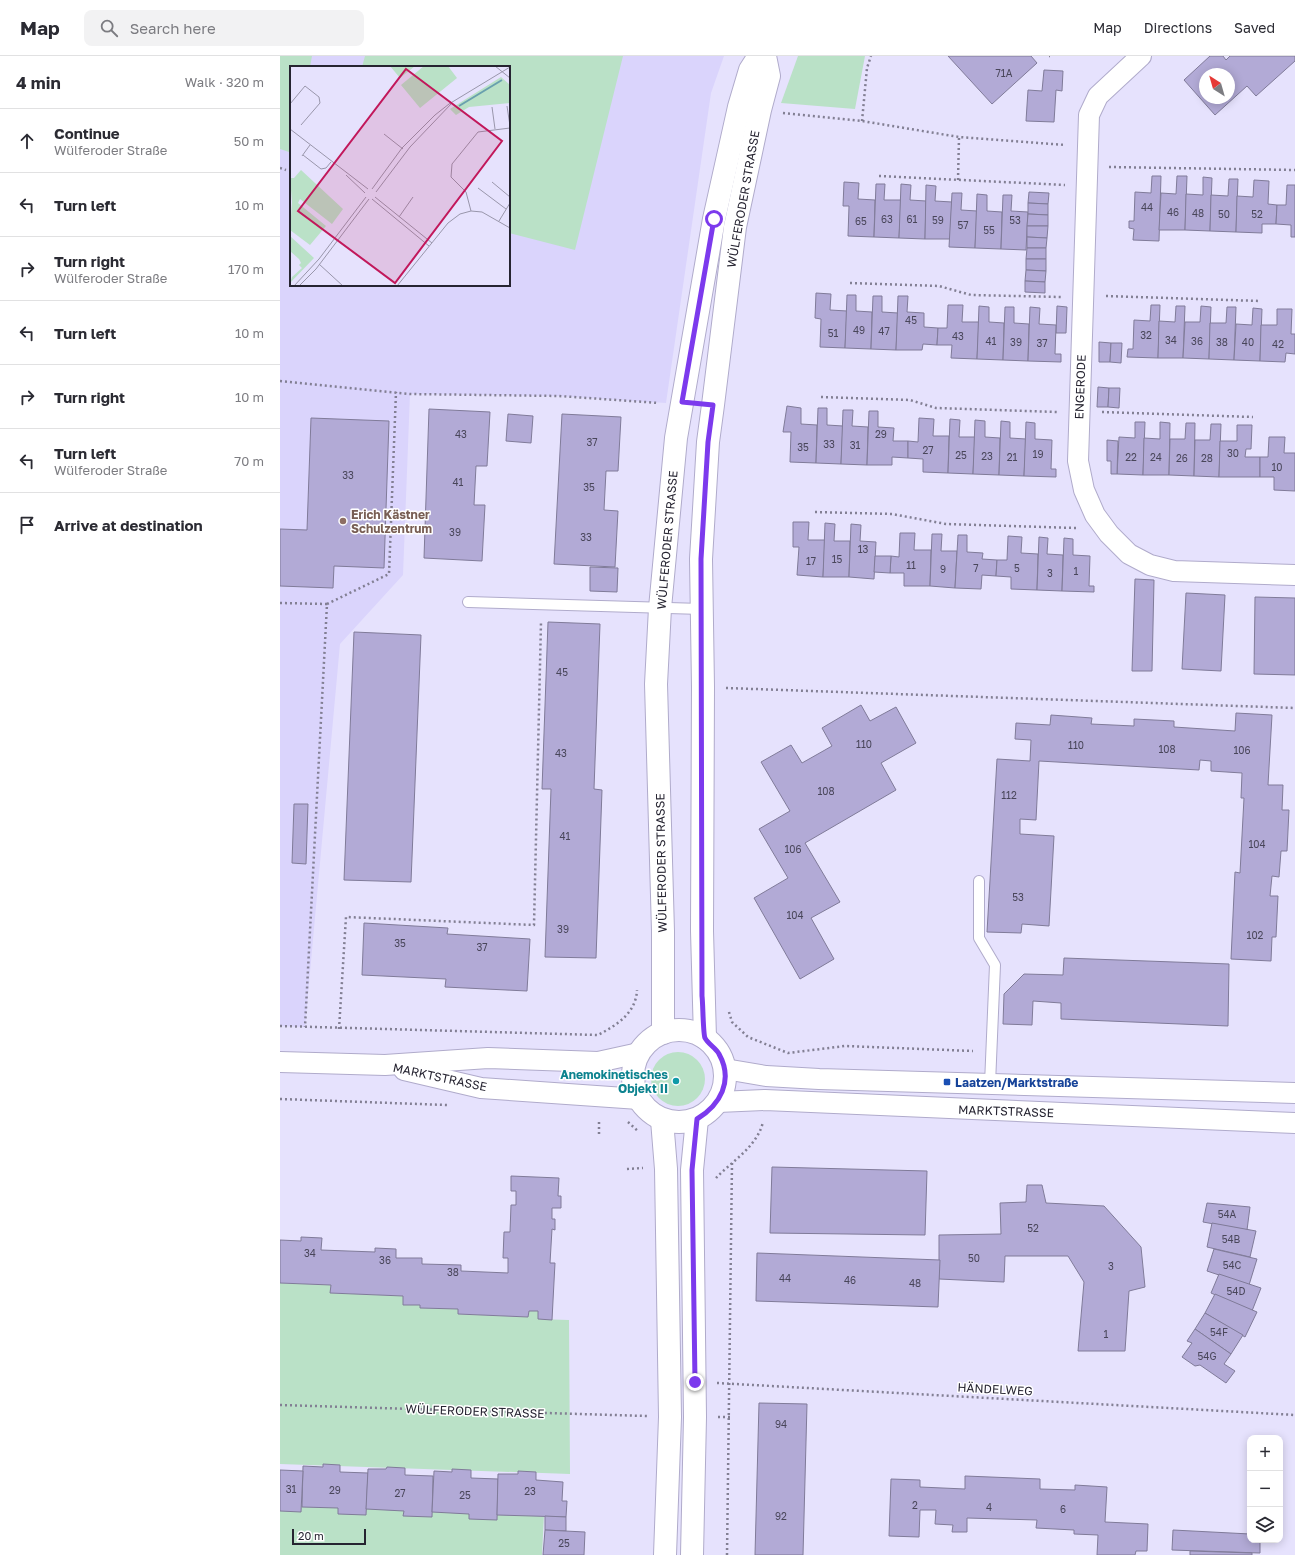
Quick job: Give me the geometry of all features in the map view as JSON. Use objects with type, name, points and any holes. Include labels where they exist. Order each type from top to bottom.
[{"type":"street","name":"WÜLFERODER STRASSE","points":[[662,1033],[663,931],[656,684],[660,608],[676,438],[714,219],[739,107],[750,70],[759,56]]},
{"type":"street","name":"WÜLFERODER STRASSE","points":[[705,1038],[702,931],[702,551],[708,442],[735,227],[760,110],[769,76],[765,56]]},
{"type":"street","name":"ENGERODE","points":[[1141,56],[1098,96],[1089,116],[1082,297],[1078,461],[1084,490],[1095,514],[1105,528],[1129,554],[1150,565],[1170,570],[1295,575]]},
{"type":"street","points":[[682,402],[713,405]]},
{"type":"street","points":[[684,1031],[705,1038],[718,1053],[724,1069],[724,1086],[718,1102],[708,1112],[697,1119],[679,1123],[662,1120],[650,1113],[638,1099],[634,1086],[633,1074],[639,1053],[651,1040],[662,1033],[684,1031]]},
{"type":"street","name":"MARKTSTRASSE","points":[[280,1062],[385,1065],[488,1058],[598,1062],[639,1053]]},
{"type":"street","name":"MARKTSTRASSE","points":[[385,1065],[481,1088],[638,1099]]},
{"type":"street","points":[[724,1069],[766,1076],[990,1084],[1295,1092]]},
{"type":"street","name":"MARKTSTRASSE","points":[[718,1102],[765,1100],[1295,1123]]},
{"type":"street","points":[[692,1555],[695,1382],[692,1170],[697,1119]]},
{"type":"street","points":[[662,1120],[666,1169],[670,1417],[665,1555]]},
{"type":"lane","points":[[468,602],[541,606],[702,609]]},
{"type":"lane","points":[[979,881],[979,938],[995,965],[990,1084]]},
{"type":"path","points":[[862,121],[867,68],[871,56]]},
{"type":"path","points":[[760,110],[862,121],[959,137],[1087,146]]},
{"type":"path","points":[[958,180],[959,137]]},
{"type":"path","points":[[280,168],[286,170]]},
{"type":"path","points":[[878,176],[958,180],[1295,170]]},
{"type":"path","points":[[850,283],[939,286],[971,295],[1082,297],[1119,296],[1260,301]]},
{"type":"path","points":[[280,381],[396,391],[410,394],[559,396],[666,403],[682,402]]},
{"type":"path","points":[[280,603],[327,604],[389,574],[396,391]]},
{"type":"path","points":[[821,397],[910,400],[936,408],[1079,413],[1097,411],[1253,417]]},
{"type":"path","points":[[815,512],[892,514],[946,524],[1105,528]]},
{"type":"path","points":[[305,1027],[327,604]]},
{"type":"path","points":[[339,1029],[346,917],[534,925],[541,606]]},
{"type":"path","points":[[703,687],[1295,708]]},
{"type":"path","points":[[280,1026],[339,1029],[598,1035],[614,1027],[630,1013],[637,994]]},
{"type":"path","points":[[728,1009],[732,1022],[748,1037],[788,1053],[845,1046],[992,1052]]},
{"type":"path","points":[[599,1134],[600,1111]]},
{"type":"path","points":[[726,1168],[740,1157],[761,1132],[764,1118]]},
{"type":"path","points":[[727,1555],[730,1417],[732,1163]]},
{"type":"path","points":[[627,1169],[646,1168]]},
{"type":"path","name":"HÄNDELWEG","points":[[695,1382],[1295,1415]]},
{"type":"path","name":"WÜLFERODER STRASSE","points":[[280,1405],[670,1417]]},
{"type":"path","points":[[695,1417],[730,1417]]},
{"type":"shaded area","name":"Erich Kästner Schulzentrum","points":[[280,56],[724,56],[711,93],[666,403],[559,396],[410,394],[403,575],[340,644],[305,1027],[280,1026]]},
{"type":"green space","points":[[280,56],[312,56],[310,66],[290,66],[290,148],[289,152],[280,149]]},
{"type":"green space","points":[[365,56],[623,56],[575,250],[510,233],[510,66],[362,66]]},
{"type":"green space","points":[[798,56],[865,56],[855,109],[781,103]]},
{"type":"green space","points":[[678,1052],[688,1054],[697,1060],[703,1069],[705,1079],[703,1089],[697,1098],[688,1104],[678,1106],[668,1104],[659,1098],[653,1089],[651,1079],[653,1069],[659,1060],[668,1054]]},
{"type":"green space","points":[[280,1283],[331,1285],[331,1293],[403,1296],[403,1305],[420,1305],[420,1308],[458,1309],[458,1314],[528,1317],[529,1311],[538,1311],[538,1319],[569,1320],[570,1474],[280,1464]]},
{"type":"green space","points":[[280,1504],[544,1514],[542,1555],[280,1555]]},
{"type":"building","points":[[948,56],[1031,56],[1037,63],[992,104]]},
{"type":"building","points":[[1210,56],[1223,56],[1226,60],[1230,56],[1295,56],[1295,61],[1256,96],[1247,86],[1235,97],[1235,68],[1199,68],[1199,97],[1184,80]]},
{"type":"building","points":[[1044,70],[1063,71],[1062,91],[1056,90],[1054,122],[1026,121],[1028,90],[1042,91]]},
{"type":"building","points":[[1205,104],[1227,104],[1215,115]]},
{"type":"building","points":[[1152,176],[1161,176],[1159,241],[1133,240],[1134,229],[1129,228],[1129,221],[1134,221],[1135,192],[1151,193]]},
{"type":"building","points":[[1177,176],[1187,176],[1185,230],[1159,230],[1161,193],[1176,194]]},
{"type":"building","points":[[1203,177],[1212,178],[1210,231],[1185,230],[1186,194],[1203,195]]},
{"type":"building","points":[[1229,179],[1238,179],[1236,232],[1210,231],[1211,195],[1228,196]]},
{"type":"building","points":[[1254,180],[1269,181],[1268,204],[1277,205],[1276,224],[1262,224],[1262,233],[1236,232],[1237,196],[1253,197]]},
{"type":"building","points":[[844,182],[859,183],[858,199],[875,200],[874,237],[848,236],[849,206],[843,206]]},
{"type":"building","points":[[876,184],[885,184],[884,200],[901,200],[899,238],[874,237]]},
{"type":"building","points":[[901,184],[911,185],[910,200],[926,201],[925,239],[899,238]]},
{"type":"building","points":[[926,185],[936,186],[935,201],[952,202],[950,239],[925,239]]},
{"type":"building","points":[[1287,185],[1295,185],[1295,237],[1291,237],[1291,225],[1276,224],[1277,205],[1286,205]]},
{"type":"building","points":[[1029,192],[1049,193],[1048,204],[1028,203]]},
{"type":"building","points":[[952,193],[962,193],[961,210],[977,211],[975,248],[949,247]]},
{"type":"building","points":[[977,194],[987,195],[987,211],[1002,212],[1001,249],[975,248]]},
{"type":"building","points":[[1003,195],[1012,195],[1011,211],[1028,212],[1026,250],[1001,249]]},
{"type":"building","points":[[1028,203],[1048,204],[1048,215],[1028,214]]},
{"type":"building","points":[[1028,214],[1048,215],[1048,226],[1027,226]]},
{"type":"building","points":[[1027,226],[1048,226],[1047,238],[1027,237]]},
{"type":"building","points":[[1027,237],[1047,238],[1046,248],[1027,248]]},
{"type":"building","points":[[1027,248],[1046,248],[1046,259],[1026,259]]},
{"type":"building","points":[[1026,259],[1046,259],[1046,271],[1026,270]]},
{"type":"building","points":[[1026,270],[1046,271],[1045,282],[1025,281]]},
{"type":"building","points":[[1025,281],[1045,282],[1045,293],[1025,292]]},
{"type":"building","points":[[816,293],[831,294],[830,310],[847,311],[845,348],[820,347],[821,319],[815,318]]},
{"type":"building","points":[[847,295],[856,295],[856,311],[872,312],[871,349],[845,348]]},
{"type":"building","points":[[873,296],[882,296],[882,312],[898,313],[896,350],[871,349]]},
{"type":"building","points":[[898,296],[908,296],[907,312],[924,313],[924,327],[938,328],[937,345],[923,344],[922,350],[896,350]]},
{"type":"building","points":[[948,305],[963,305],[962,322],[979,322],[977,359],[951,358],[952,345],[937,345],[938,328],[947,328]]},
{"type":"building","points":[[1151,305],[1160,305],[1158,358],[1127,357],[1128,349],[1133,349],[1134,320],[1150,321]]},
{"type":"building","points":[[979,306],[989,307],[989,322],[1004,323],[1003,360],[977,359]]},
{"type":"building","points":[[1057,306],[1067,307],[1066,333],[1056,333]]},
{"type":"building","points":[[1176,306],[1185,306],[1183,358],[1158,358],[1159,321],[1175,322]]},
{"type":"building","points":[[1201,306],[1211,307],[1209,359],[1183,358],[1185,322],[1200,322]]},
{"type":"building","points":[[1005,307],[1014,307],[1014,323],[1029,324],[1028,361],[1003,360]]},
{"type":"building","points":[[1030,307],[1040,308],[1039,324],[1056,325],[1055,354],[1061,354],[1061,362],[1028,361]]},
{"type":"building","points":[[1227,307],[1236,307],[1234,360],[1209,359],[1210,323],[1226,323]]},
{"type":"building","points":[[1253,308],[1262,309],[1260,361],[1234,360],[1236,324],[1252,325]]},
{"type":"building","points":[[1277,309],[1292,309],[1291,334],[1295,334],[1295,354],[1286,353],[1285,362],[1260,361],[1261,325],[1277,325]]},
{"type":"building","points":[[1099,342],[1111,343],[1110,362],[1099,362]]},
{"type":"building","points":[[1111,343],[1122,343],[1121,363],[1110,362]]},
{"type":"building","points":[[1098,387],[1109,388],[1108,407],[1097,407]]},
{"type":"building","points":[[1109,388],[1120,388],[1119,408],[1108,407]]},
{"type":"building","points":[[787,406],[801,408],[801,424],[817,425],[816,463],[790,462],[791,432],[783,432]]},
{"type":"building","points":[[818,408],[827,408],[827,425],[843,426],[841,464],[816,463]]},
{"type":"building","points":[[429,409],[490,412],[487,466],[476,466],[474,505],[485,505],[482,561],[424,558]]},
{"type":"building","points":[[843,410],[853,410],[852,426],[868,427],[867,465],[841,464]]},
{"type":"building","points":[[869,411],[878,411],[878,427],[894,428],[893,441],[908,441],[908,458],[892,457],[892,465],[867,465]]},
{"type":"building","points":[[508,414],[533,416],[531,443],[506,441]]},
{"type":"building","points":[[562,414],[621,417],[618,471],[606,471],[604,510],[618,511],[615,567],[554,564]]},
{"type":"building","name":"Erich Kästner Schulzentrum","points":[[311,418],[389,421],[384,568],[334,566],[333,588],[280,586],[280,529],[307,530]]},
{"type":"building","points":[[919,418],[934,419],[933,436],[949,436],[948,473],[923,472],[923,459],[908,458],[908,441],[918,442]]},
{"type":"building","points":[[950,419],[960,420],[959,437],[975,437],[973,474],[948,473]]},
{"type":"building","points":[[975,420],[985,421],[985,437],[1000,438],[999,475],[973,474]]},
{"type":"building","points":[[1001,421],[1010,422],[1010,438],[1026,439],[1024,476],[999,475]]},
{"type":"building","points":[[1026,422],[1035,423],[1035,439],[1052,440],[1051,469],[1056,469],[1056,477],[1024,476]]},
{"type":"building","points":[[1135,422],[1145,422],[1143,475],[1117,474],[1119,437],[1135,438]]},
{"type":"building","points":[[1160,422],[1170,423],[1169,475],[1143,475],[1144,438],[1160,439]]},
{"type":"building","points":[[1186,423],[1195,423],[1194,476],[1169,475],[1170,439],[1185,439]]},
{"type":"building","points":[[1211,424],[1221,424],[1219,477],[1194,476],[1195,440],[1210,440]]},
{"type":"building","points":[[1237,425],[1252,425],[1251,449],[1246,449],[1245,457],[1260,457],[1260,477],[1219,477],[1220,441],[1237,441]]},
{"type":"building","points":[[1269,437],[1285,437],[1284,453],[1295,453],[1295,491],[1274,490],[1274,477],[1260,477],[1260,457],[1268,457]]},
{"type":"building","points":[[1107,440],[1118,441],[1117,474],[1111,474],[1111,461],[1107,461]]},
{"type":"building","points":[[793,522],[809,522],[808,540],[825,540],[823,577],[797,575],[799,547],[793,547]]},
{"type":"building","points":[[825,523],[835,524],[834,541],[850,541],[849,577],[823,577]]},
{"type":"building","points":[[851,524],[861,525],[860,541],[876,542],[874,579],[849,577]]},
{"type":"building","points":[[900,533],[915,533],[914,550],[931,550],[930,586],[904,586],[904,573],[890,573],[891,556],[899,557]]},
{"type":"building","points":[[932,534],[942,534],[941,551],[957,551],[955,588],[930,586]]},
{"type":"building","points":[[958,535],[967,535],[967,552],[983,553],[982,559],[997,560],[996,576],[982,575],[981,589],[955,588]]},
{"type":"building","points":[[1008,536],[1022,537],[1021,553],[1038,554],[1037,590],[1011,589],[1011,577],[996,576],[997,560],[1007,560]]},
{"type":"building","points":[[1039,537],[1048,538],[1047,554],[1063,555],[1062,591],[1037,590]]},
{"type":"building","points":[[1064,538],[1073,539],[1073,555],[1090,556],[1089,586],[1094,586],[1094,592],[1062,591]]},
{"type":"building","points":[[875,556],[891,556],[890,573],[874,572]]},
{"type":"building","points":[[590,567],[618,568],[617,592],[590,591]]},
{"type":"building","points":[[1135,579],[1154,580],[1152,671],[1132,671]]},
{"type":"building","points":[[1186,593],[1225,595],[1221,671],[1182,669]]},
{"type":"building","points":[[1255,597],[1295,598],[1295,675],[1254,674]]},
{"type":"building","points":[[548,622],[600,624],[594,789],[602,790],[596,958],[545,957],[551,789],[542,789]]},
{"type":"building","points":[[354,632],[421,635],[411,882],[344,880]]},
{"type":"building","points":[[861,705],[870,721],[896,707],[916,743],[881,763],[896,790],[805,843],[840,902],[811,918],[834,959],[800,979],[754,898],[788,878],[759,829],[790,811],[761,762],[791,745],[802,763],[832,746],[822,728]]},
{"type":"building","points":[[1236,713],[1272,715],[1268,785],[1283,785],[1282,810],[1289,810],[1287,851],[1281,851],[1279,877],[1272,876],[1270,896],[1278,896],[1276,937],[1272,937],[1271,961],[1231,959],[1235,872],[1240,873],[1244,798],[1241,798],[1242,773],[1211,771],[1211,761],[1200,760],[1199,770],[1039,761],[1036,820],[1020,819],[1020,834],[1054,836],[1049,926],[1022,924],[1021,933],[987,932],[997,759],[1030,761],[1031,740],[1015,739],[1016,723],[1050,725],[1051,715],[1092,718],[1091,724],[1134,726],[1134,719],[1174,721],[1174,727],[1235,731]]},
{"type":"building","points":[[294,804],[308,804],[306,864],[292,863]]},
{"type":"building","points":[[364,923],[448,928],[447,934],[530,939],[527,991],[445,987],[446,979],[362,975]]},
{"type":"building","points":[[1064,958],[1229,964],[1228,1026],[1061,1019],[1061,1003],[1033,1001],[1032,1025],[1003,1024],[1004,994],[1024,974],[1063,975]]},
{"type":"building","points":[[772,1167],[927,1171],[925,1235],[770,1233]]},
{"type":"building","points":[[511,1176],[559,1178],[558,1196],[561,1196],[561,1208],[552,1208],[552,1219],[555,1219],[555,1230],[552,1229],[550,1263],[555,1263],[552,1320],[538,1319],[538,1311],[529,1311],[528,1317],[458,1314],[458,1309],[420,1308],[420,1305],[403,1305],[403,1296],[330,1293],[331,1285],[280,1283],[280,1240],[301,1241],[301,1237],[322,1238],[321,1250],[375,1252],[375,1248],[396,1249],[396,1258],[422,1258],[422,1264],[461,1265],[461,1271],[508,1273],[508,1258],[503,1258],[504,1232],[510,1232],[511,1205],[516,1205],[516,1191],[511,1191]]},
{"type":"building","points":[[1027,1185],[1042,1185],[1046,1203],[1104,1206],[1141,1247],[1145,1287],[1129,1291],[1125,1351],[1078,1351],[1084,1282],[1068,1256],[1005,1256],[1004,1282],[939,1279],[939,1235],[1001,1234],[1000,1203],[1026,1202]]},
{"type":"building","points":[[1207,1203],[1250,1207],[1247,1230],[1203,1222]]},
{"type":"building","points":[[1212,1223],[1256,1231],[1250,1257],[1207,1247]]},
{"type":"building","points":[[1214,1249],[1257,1259],[1249,1285],[1207,1271]]},
{"type":"building","points":[[757,1253],[940,1260],[938,1307],[756,1301]]},
{"type":"building","points":[[1219,1274],[1261,1288],[1252,1311],[1211,1293]]},
{"type":"building","points":[[1215,1294],[1257,1312],[1245,1337],[1205,1313]]},
{"type":"building","points":[[1205,1313],[1243,1335],[1231,1354],[1195,1329]]},
{"type":"building","points":[[1195,1329],[1231,1354],[1224,1364],[1235,1371],[1226,1383],[1200,1365],[1195,1366],[1182,1357],[1192,1343],[1187,1341]]},
{"type":"building","points":[[759,1403],[807,1404],[803,1555],[755,1555]]},
{"type":"building","points":[[323,1464],[340,1465],[340,1472],[368,1473],[366,1515],[338,1514],[338,1508],[302,1507],[303,1466],[323,1467]]},
{"type":"building","points":[[387,1467],[405,1468],[405,1475],[433,1476],[432,1517],[403,1516],[404,1511],[366,1509],[368,1469],[386,1469]]},
{"type":"building","points":[[452,1469],[471,1470],[471,1478],[498,1479],[497,1520],[469,1519],[469,1514],[432,1512],[434,1471],[452,1472]]},
{"type":"building","points":[[280,1470],[303,1471],[301,1512],[280,1511]]},
{"type":"building","points":[[518,1471],[536,1472],[536,1480],[563,1482],[562,1501],[567,1501],[566,1517],[497,1515],[498,1474],[518,1474]]},
{"type":"building","points":[[965,1476],[1040,1479],[1040,1489],[1075,1490],[1075,1485],[1107,1487],[1105,1522],[1148,1524],[1147,1551],[1136,1551],[1135,1555],[1097,1555],[1098,1535],[1074,1534],[1074,1530],[1036,1528],[1037,1520],[967,1518],[967,1532],[952,1532],[953,1525],[935,1524],[936,1510],[920,1510],[919,1537],[889,1536],[891,1479],[920,1480],[920,1487],[965,1489]]},
{"type":"building","points":[[545,1516],[566,1517],[566,1531],[545,1530]]},
{"type":"building","points":[[545,1530],[585,1532],[584,1555],[543,1555]]},
{"type":"building","points":[[1173,1530],[1247,1534],[1247,1543],[1260,1543],[1260,1553],[1172,1550]]},
{"type":"building","points":[[1190,1551],[1252,1553],[1252,1555],[1190,1555]]},
{"type":"place","name":"Erich Kästner Schulzentrum","points":[[343,521]]},
{"type":"place","name":"Anemokinetisches Objekt II","points":[[676,1081]]},
{"type":"place","name":"Laatzen/Marktstraße","points":[[947,1082]]},
{"type":"route","points":[[695,1382],[692,1170],[697,1119],[708,1112],[718,1102],[722,1094],[725,1077],[722,1060],[712,1045],[705,1038],[702,996],[703,687],[701,559],[708,442],[713,405],[682,402],[714,219]]}]
